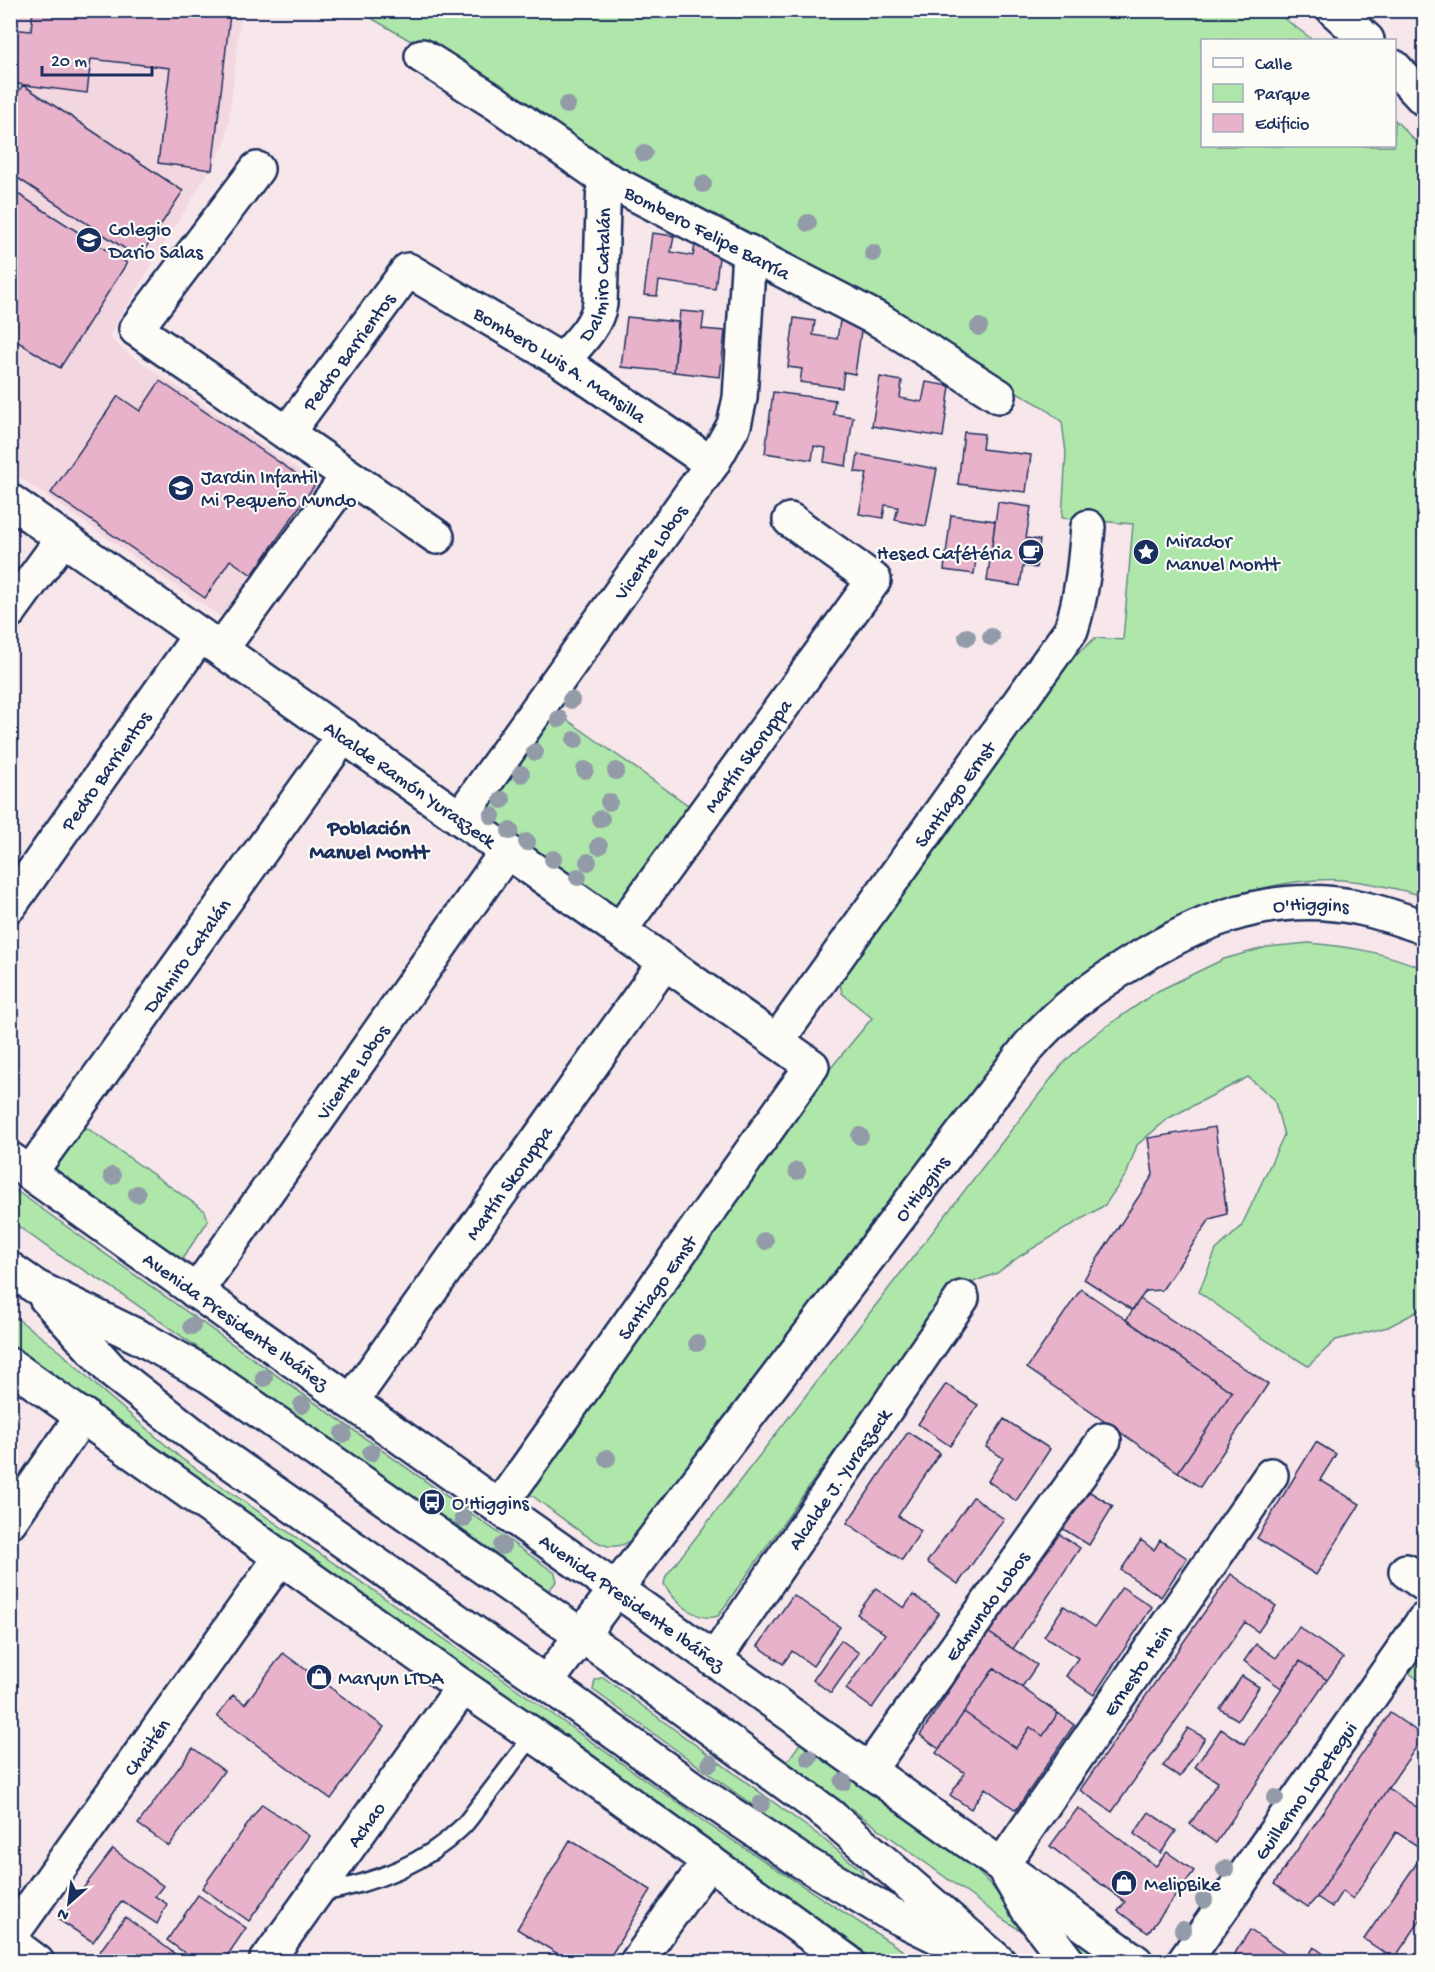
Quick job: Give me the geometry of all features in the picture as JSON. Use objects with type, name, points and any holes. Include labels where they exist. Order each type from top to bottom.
[{"type":"street","points":[[1334,10],[1366,39]]},
{"type":"street","name":"Bombero Felipe Barría","points":[[422,56],[496,103],[604,178],[881,321],[999,396]]},
{"type":"street","points":[[1396,68],[1425,99]]},
{"type":"street","points":[[257,169],[136,329],[437,537]]},
{"type":"street","name":"Dalmiro Catalán","points":[[562,362],[598,316],[604,178]]},
{"type":"street","name":"Vicente Lobos","points":[[460,818],[712,464],[734,425],[740,398],[749,252]]},
{"type":"street","name":"Pedro Barrientos","points":[[287,433],[408,270]]},
{"type":"street","name":"Bombero Luis A. Mansilla","points":[[408,270],[562,362],[712,464]]},
{"type":"street","name":"Pedro Barrientos","points":[[10,905],[211,642],[348,476]]},
{"type":"street","name":"Alcalde Ramón Yuraszeck","points":[[10,501],[812,1066]]},
{"type":"street","name":"Martín Skoruppa","points":[[620,930],[874,580],[790,520]]},
{"type":"street","name":"Santiago Ernst","points":[[777,1041],[1071,630],[1078,609],[1085,568],[1088,527]]},
{"type":"street","points":[[10,611],[63,538]]},
{"type":"street","name":"Dalmiro Catalán","points":[[20,1166],[344,735]]},
{"type":"street","name":"Vicente Lobos","points":[[196,1292],[507,851]]},
{"type":"street","name":"O'Higgins","points":[[546,1683],[1029,1046],[1061,1013],[1088,991],[1175,936],[1226,915],[1282,904],[1336,904],[1425,927]]},
{"type":"street","name":"Martín Skoruppa","points":[[351,1402],[665,962]]},
{"type":"street","name":"Santiago Emst","points":[[499,1508],[812,1066]]},
{"type":"street","name":"Avenida Presidente Ibáñez","points":[[20,1166],[1136,1962]]},
{"type":"street","points":[[23,1278],[143,1339],[209,1376],[582,1636],[828,1814],[999,1962]]},
{"type":"street","points":[[23,1278],[113,1372],[209,1447],[692,1788],[798,1859],[888,1912],[987,1962]]},
{"type":"street","name":"Alcalde J. Yuraszeck","points":[[714,1660],[962,1298]]},
{"type":"street","points":[[10,1365],[533,1735],[848,1962]]},
{"type":"street","points":[[10,1521],[83,1415]]},
{"type":"street","name":"Edmundo Lobos","points":[[869,1770],[1104,1440]]},
{"type":"street","name":"Ernesto Hein","points":[[1002,1865],[1271,1474]]},
{"type":"street","name":"Chaitén","points":[[10,1936],[281,1557]]},
{"type":"street","name":"Guillermo Lopetegui","points":[[1184,1962],[1425,1620]]},
{"type":"street","name":"Achao","points":[[266,1962],[463,1687]]},
{"type":"street","points":[[637,1962],[709,1861]]},
{"type":"street","points":[[1002,1865],[1027,1908],[1068,1962]]},
{"type":"street","points":[[10,1942],[37,1962]]},
{"type":"lane","points":[[315,1894],[377,1879],[406,1866],[434,1849],[461,1829],[533,1735]]},
{"type":"shaded area","name":"Colegio Dario Salas","points":[[238,10],[241,14],[226,142],[108,337],[129,354],[324,487],[228,622],[11,471],[10,11]]},
{"type":"green space","points":[[359,11],[1274,11],[1312,39],[1201,39],[1201,147],[1396,147],[1396,121],[1424,150],[1424,896],[1374,884],[1343,880],[1282,884],[1239,894],[1199,908],[1115,957],[634,1538],[618,1545],[608,1546],[590,1538],[530,1494],[527,1489],[816,1086],[872,1018],[842,993],[839,979],[1063,667],[1095,638],[1123,640],[1133,524],[1062,518],[1066,453],[1062,422],[1043,407],[986,374],[656,198],[423,48]]},
{"type":"green space","points":[[549,707],[695,810],[617,919],[472,817]]},
{"type":"green space","points":[[1309,943],[1368,951],[1424,969],[1424,1308],[1388,1327],[1336,1340],[1308,1366],[1261,1337],[1199,1292],[1216,1250],[1241,1227],[1284,1135],[1274,1099],[1248,1077],[1169,1118],[1137,1145],[1127,1173],[1105,1205],[1020,1256],[997,1273],[968,1284],[933,1316],[718,1616],[702,1616],[680,1603],[664,1584],[666,1576],[1061,1066],[1101,1030],[1158,991],[1224,959],[1267,947]]},
{"type":"green space","points":[[76,1125],[84,1126],[205,1211],[208,1221],[182,1259],[173,1261],[50,1174]]},
{"type":"green space","points":[[11,1187],[555,1573],[557,1581],[548,1591],[541,1589],[110,1286],[57,1254],[11,1221]]},
{"type":"green space","points":[[10,1313],[61,1352],[182,1459],[507,1682],[709,1825],[919,1961],[870,1961],[11,1348]]},
{"type":"green space","points":[[1424,1445],[1424,1516],[1415,1463]]},
{"type":"green space","points":[[1424,1639],[1424,1684],[1404,1669]]},
{"type":"green space","points":[[603,1677],[821,1837],[863,1874],[858,1874],[812,1848],[593,1690],[595,1680]]},
{"type":"green space","points":[[801,1742],[965,1859],[991,1885],[1022,1923],[1022,1929],[1004,1920],[787,1762]]},
{"type":"green space","points":[[1050,1922],[1106,1961],[1080,1961]]},
{"type":"building","points":[[33,10],[203,10],[230,14],[212,170],[158,163],[170,68],[91,59],[87,93],[10,83],[10,29],[31,31]]},
{"type":"building","points":[[23,85],[183,191],[139,258],[10,173],[10,103]]},
{"type":"building","points":[[10,189],[127,263],[60,368],[10,337]]},
{"type":"building","points":[[652,233],[674,236],[671,252],[693,256],[696,239],[721,242],[715,289],[659,281],[657,296],[644,295]]},
{"type":"building","points":[[680,311],[704,313],[702,329],[725,331],[720,377],[674,372]]},
{"type":"building","points":[[627,317],[678,322],[674,372],[621,367]]},
{"type":"building","points":[[794,318],[815,321],[813,335],[837,339],[840,321],[862,324],[855,374],[844,372],[842,388],[800,382],[802,369],[788,367]]},
{"type":"building","points":[[880,377],[902,381],[900,398],[922,402],[926,382],[950,386],[943,437],[872,426]]},
{"type":"building","name":"Jardin Infantil Mi Pequeño Mundo","points":[[160,381],[314,486],[252,575],[230,560],[205,598],[51,493],[118,396],[140,411]]},
{"type":"building","points":[[773,392],[835,400],[833,414],[853,417],[846,466],[824,462],[826,448],[814,446],[812,460],[765,453]]},
{"type":"building","points":[[964,432],[984,434],[982,449],[1031,455],[1026,492],[958,484]]},
{"type":"building","points":[[858,454],[937,469],[926,526],[895,520],[898,507],[885,505],[883,518],[859,514],[867,473],[855,472]]},
{"type":"building","points":[[998,502],[1031,507],[1026,538],[1040,540],[1036,568],[1023,566],[1020,586],[987,581]]},
{"type":"building","points":[[951,515],[995,521],[990,561],[976,559],[974,574],[944,570]]},
{"type":"building","points":[[1215,1127],[1227,1214],[1210,1219],[1162,1290],[1146,1291],[1132,1310],[1084,1279],[1153,1175],[1148,1138]]},
{"type":"building","points":[[1081,1289],[1232,1392],[1178,1472],[1027,1368]]},
{"type":"building","points":[[1140,1299],[1268,1384],[1200,1487],[1178,1472],[1232,1392],[1126,1320]]},
{"type":"building","points":[[946,1384],[978,1405],[950,1446],[918,1424]]},
{"type":"building","points":[[1004,1419],[1050,1449],[1016,1501],[988,1481],[1003,1458],[986,1447]]},
{"type":"building","points":[[908,1432],[940,1453],[898,1516],[921,1531],[902,1560],[847,1523]]},
{"type":"building","points":[[1316,1442],[1336,1454],[1320,1480],[1360,1504],[1316,1575],[1257,1538]]},
{"type":"building","points":[[1085,1489],[1113,1506],[1089,1545],[1060,1527]]},
{"type":"building","points":[[973,1497],[1004,1519],[958,1584],[927,1562]]},
{"type":"building","points":[[1056,1532],[1080,1548],[1013,1649],[988,1632]]},
{"type":"building","points":[[1141,1540],[1154,1550],[1160,1540],[1187,1558],[1161,1597],[1121,1570]]},
{"type":"building","points":[[1231,1574],[1276,1606],[1258,1632],[1245,1622],[1112,1812],[1080,1790]]},
{"type":"building","points":[[1122,1587],[1152,1607],[1094,1695],[1066,1676],[1078,1658],[1044,1636],[1064,1606],[1095,1627]]},
{"type":"building","points":[[876,1588],[904,1608],[913,1595],[939,1613],[872,1708],[846,1689],[885,1634],[857,1614]]},
{"type":"building","points":[[793,1595],[840,1627],[813,1666],[792,1651],[783,1664],[758,1646]]},
{"type":"building","points":[[1299,1627],[1343,1658],[1327,1680],[1300,1661],[1281,1688],[1244,1661],[1256,1644],[1276,1658]]},
{"type":"building","points":[[988,1632],[1037,1665],[1022,1687],[994,1668],[939,1749],[920,1735]]},
{"type":"building","points":[[841,1640],[859,1653],[831,1693],[813,1680]]},
{"type":"building","points":[[283,1653],[384,1727],[331,1799],[217,1716],[233,1695],[245,1704]]},
{"type":"building","points":[[1300,1661],[1327,1680],[1216,1843],[1190,1824],[1218,1782],[1195,1767],[1221,1729],[1244,1744]]},
{"type":"building","points":[[994,1668],[1058,1713],[1043,1736],[1030,1727],[1016,1748],[964,1712]]},
{"type":"building","points":[[1242,1676],[1259,1687],[1238,1720],[1220,1709]]},
{"type":"building","points":[[964,1712],[1016,1748],[1030,1727],[1043,1736],[1058,1713],[1074,1725],[1016,1810],[985,1788],[971,1809],[950,1795],[965,1773],[936,1753]]},
{"type":"building","points":[[1390,1713],[1424,1736],[1317,1897],[1308,1907],[1274,1884]]},
{"type":"building","points":[[1188,1728],[1205,1738],[1180,1777],[1163,1766]]},
{"type":"building","points":[[193,1748],[224,1771],[169,1846],[138,1824]]},
{"type":"building","points":[[1388,1788],[1424,1812],[1424,1838],[1419,1847],[1396,1832],[1353,1899],[1342,1891],[1332,1907],[1317,1897]]},
{"type":"building","points":[[262,1804],[309,1836],[249,1921],[202,1888]]},
{"type":"building","points":[[1078,1808],[1156,1866],[1167,1852],[1194,1871],[1148,1933],[1118,1911],[1125,1902],[1050,1846]]},
{"type":"building","points":[[1149,1812],[1176,1831],[1161,1853],[1134,1834]]},
{"type":"building","points":[[570,1840],[651,1890],[607,1962],[571,1962],[517,1929]]},
{"type":"building","points":[[113,1849],[163,1886],[155,1896],[167,1904],[157,1924],[122,1901],[93,1942],[59,1920]]},
{"type":"building","points":[[1421,1857],[1424,1860],[1424,1915],[1394,1959],[1364,1939]]},
{"type":"building","points":[[198,1895],[246,1928],[223,1962],[197,1962],[167,1940]]},
{"type":"building","points":[[125,1917],[186,1962],[92,1962]]},
{"type":"building","points":[[1250,1930],[1297,1962],[1229,1962]]},
{"type":"building","points":[[1314,1947],[1335,1962],[1304,1962]]},
{"type":"place","name":"Colegio Dario Salas","points":[[89,240]]},
{"type":"place","name":"Jardin Infantil Mi Pequeño Mundo","points":[[181,488]]},
{"type":"place","name":"Hesed Cafétéria","points":[[1031,552]]},
{"type":"place","name":"Mirador Manuel Montt","points":[[1146,552]]},
{"type":"place","name":"O'Higgins","points":[[432,1502]]},
{"type":"place","name":"Maryun LTDA","points":[[319,1677]]},
{"type":"place","name":"MelipBike","points":[[1124,1883]]},
{"type":"district","name":"Población Manuel Montt","points":[[369,839]]}]
